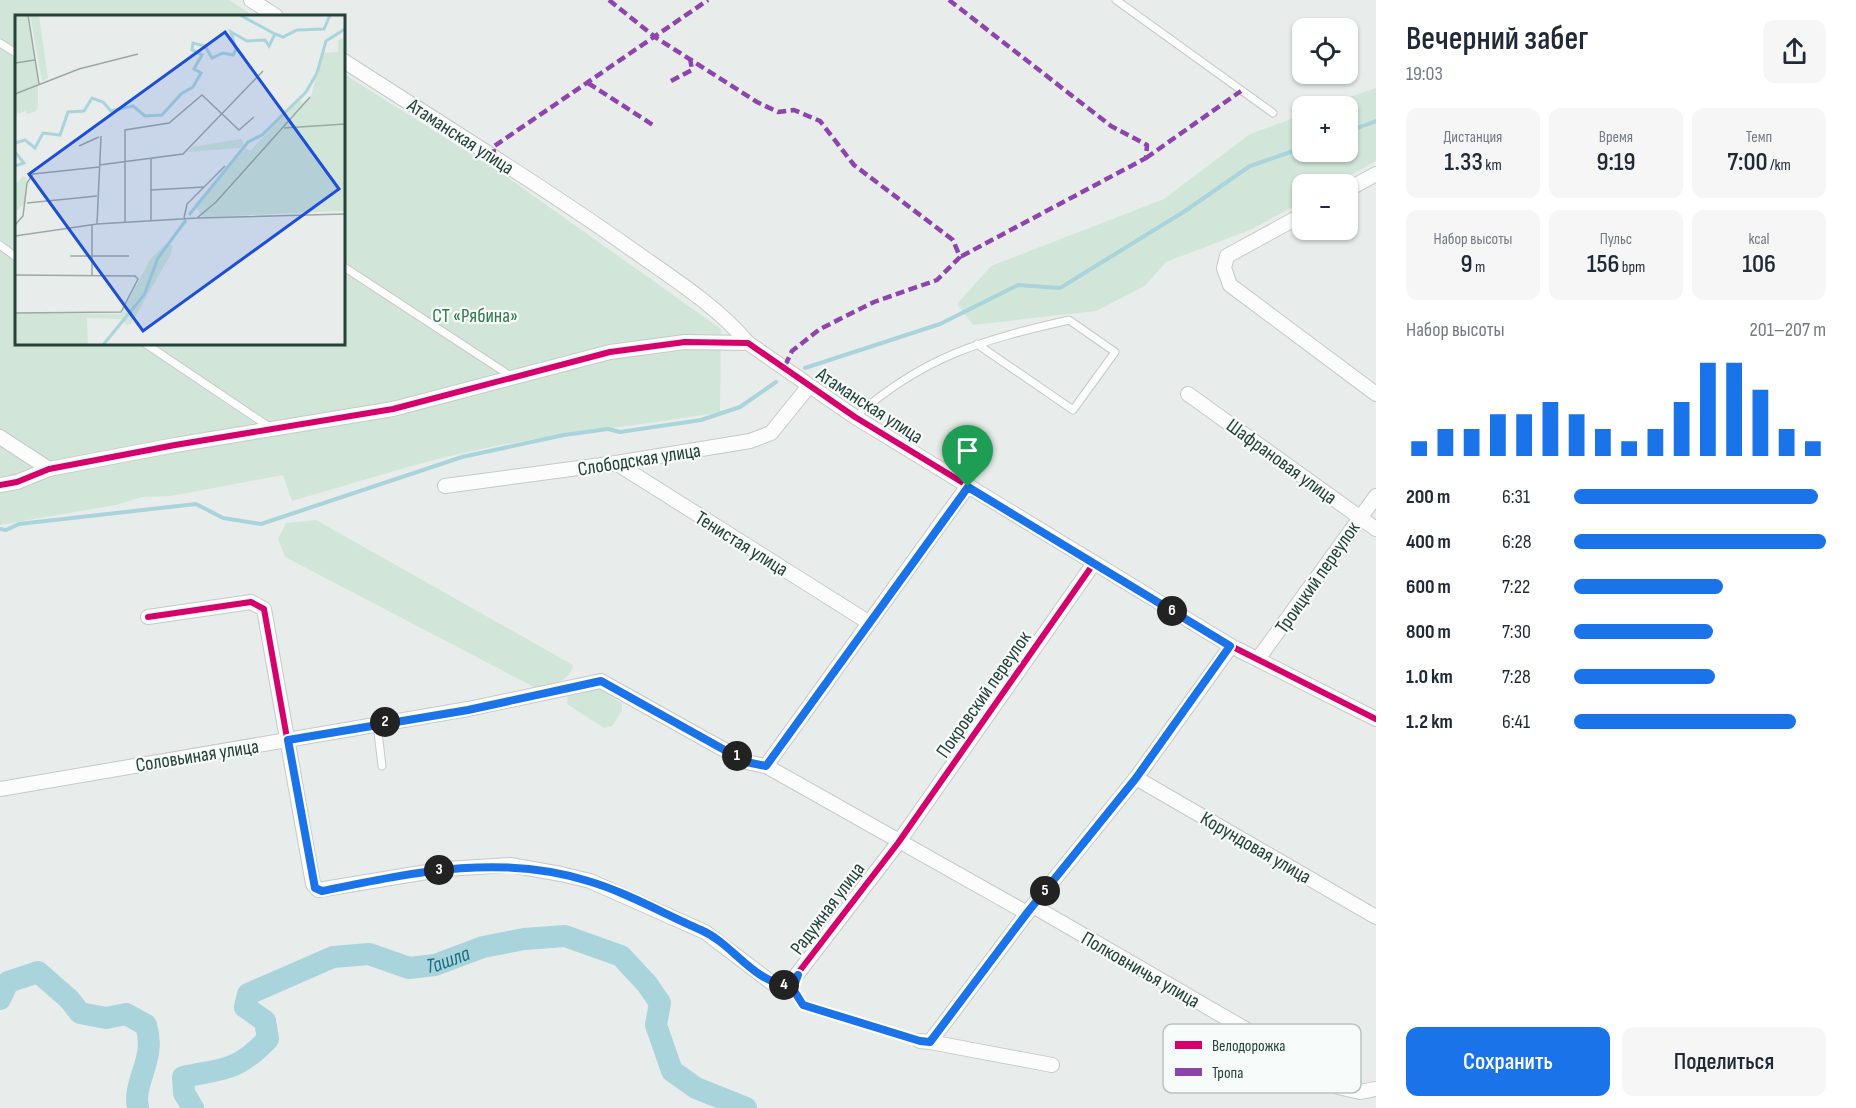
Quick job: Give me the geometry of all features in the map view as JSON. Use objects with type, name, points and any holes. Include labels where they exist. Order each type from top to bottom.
[{"type":"street","points":[[251,0],[274,15]]},
{"type":"street","name":"Атаманская улица","points":[[345,62],[580,213],[683,286],[731,323],[748,343],[783,369],[855,417],[1230,646],[1376,719]]},
{"type":"street","points":[[1358,184],[1376,174]]},
{"type":"street","points":[[1292,220],[1227,256],[1224,268],[1230,285],[1376,394]]},
{"type":"street","points":[[0,484],[17,482],[50,469],[175,445],[393,409],[610,351],[685,342],[748,343]]},
{"type":"street","name":"Слободская улица","points":[[446,486],[616,464],[750,441],[771,433],[809,386]]},
{"type":"street","name":"Шафрановая улица","points":[[1188,394],[1376,529]]},
{"type":"street","points":[[0,437],[50,469]]},
{"type":"street","name":"Тенистая улица","points":[[616,464],[868,622]]},
{"type":"street","points":[[766,766],[868,622],[968,487]]},
{"type":"street","name":"Троицкий переулок","points":[[1258,659],[1376,496]]},
{"type":"street","name":"Покровский переулок","points":[[898,843],[1094,563]]},
{"type":"street","points":[[148,617],[252,602],[260,605],[267,616],[288,740]]},
{"type":"street","points":[[1052,1065],[925,1041],[1136,778],[1230,646]]},
{"type":"street","name":"Соловьиная улица","points":[[0,789],[468,710],[601,681],[636,701]]},
{"type":"street","name":"Полковничья улица","points":[[636,701],[746,762],[766,766],[898,843],[1030,910],[1236,1024]]},
{"type":"street","name":"Радужная улица","points":[[288,740],[313,884],[318,890],[445,869],[510,866],[561,874],[590,881],[705,932],[772,983],[788,986],[898,843]]},
{"type":"street","name":"Корундовая улица","points":[[1136,778],[1376,917]]},
{"type":"street","name":"Полковничья улица","points":[[1361,1092],[1376,1089]]},
{"type":"lane","points":[[1116,0],[1273,113]]},
{"type":"lane","points":[[0,43],[15,52]]},
{"type":"lane","points":[[0,245],[15,255]]},
{"type":"lane","points":[[345,268],[512,377]]},
{"type":"lane","points":[[855,417],[873,401],[933,361],[977,344],[1069,320],[1115,352],[1073,410],[977,344]]},
{"type":"lane","points":[[147,345],[273,429]]},
{"type":"lane","points":[[377,724],[382,766]]},
{"type":"lane","points":[[798,975],[793,989],[803,1005],[925,1041]]},
{"type":"green space","name":"СТ «Рябина»","points":[[0,0],[229,0],[252,15],[15,15],[15,345],[345,345],[345,75],[507,177],[721,329],[720,412],[544,438],[461,453],[292,501],[283,475],[171,496],[142,497],[116,505],[0,525]]},
{"type":"green space","points":[[1376,88],[1376,161],[1352,174],[1292,174],[1292,207],[1250,230],[1166,262],[1145,286],[1096,311],[973,325],[957,304],[991,266],[1164,199],[1250,134],[1292,119],[1292,162],[1358,162],[1358,96],[1352,96]]},
{"type":"green space","points":[[316,520],[573,665],[568,676],[554,684],[536,688],[285,557],[278,539],[286,523]]},
{"type":"green space","points":[[594,688],[602,690],[622,704],[622,711],[612,726],[604,728],[567,704],[568,695]]},
{"type":"waterway","points":[[1358,128],[1376,121]]},
{"type":"waterway","points":[[805,368],[940,324],[1018,285],[1060,288],[1185,211],[1250,166],[1292,151]]},
{"type":"waterway","points":[[0,529],[6,530],[19,524],[196,504],[223,518],[261,524],[462,457],[564,435],[608,429],[620,432],[701,420],[740,407],[776,382]]},
{"type":"waterway","name":"Ташла","points":[[193,1108],[184,1093],[183,1077],[220,1070],[238,1063],[268,1039],[265,1021],[245,1007],[248,994],[333,957],[369,954],[409,968],[435,965],[483,947],[524,939],[565,936],[621,956],[647,984],[660,1003],[656,1025],[672,1071],[696,1088],[746,1108]]},
{"type":"waterway","name":"Ташла","points":[[0,999],[8,982],[38,972],[69,999],[80,1013],[106,1018],[126,1014],[146,1025],[149,1049],[138,1089],[138,1108]]},
{"type":"marked path","points":[[609,0],[655,37],[757,102],[778,112],[794,110],[820,121],[854,165],[953,240],[960,257],[937,280],[874,302],[820,329],[792,351],[783,370]]},
{"type":"marked path","points":[[495,158],[493,147],[708,0]]},
{"type":"marked path","points":[[949,0],[1111,126],[1147,145],[1146,158],[960,257]]},
{"type":"marked path","points":[[671,81],[692,70],[690,58]]},
{"type":"marked path","points":[[588,83],[653,125]]},
{"type":"marked path","points":[[1146,158],[1241,91]]},
{"type":"cycle path","points":[[0,485],[17,482],[49,469],[175,445],[393,409],[610,352],[685,342],[748,343],[855,417],[1231,646],[1376,719]]},
{"type":"cycle path","points":[[148,617],[251,602],[264,609],[313,884],[318,890],[445,869],[510,865],[561,874],[590,881],[705,932],[772,983],[788,986],[898,843],[1094,563]]},
{"type":"route","points":[[968,487],[1230,646],[1136,778],[1027,913],[930,1042],[920,1041],[803,1005],[793,989],[798,975],[788,986],[772,983],[705,932],[590,881],[510,866],[445,869],[322,891],[315,888],[288,740],[468,710],[582,683],[601,681],[746,762],[766,766],[868,622],[968,487]]}]
